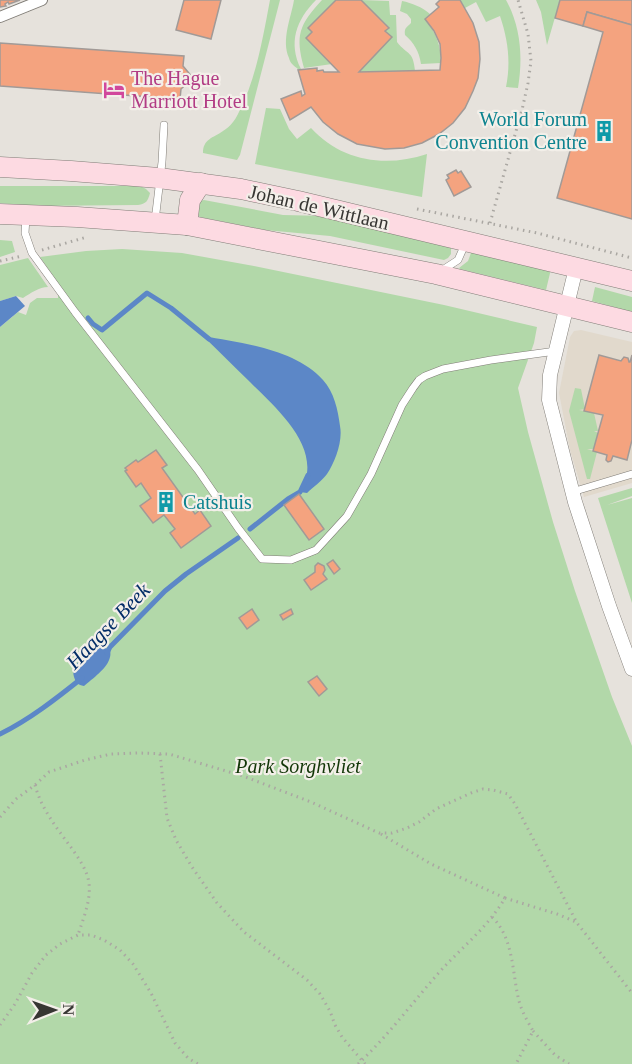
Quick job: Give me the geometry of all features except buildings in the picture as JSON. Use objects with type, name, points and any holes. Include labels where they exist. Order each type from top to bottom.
[{"type":"main road","name":"Johan de Wittlaan","points":[[0,167],[201,183],[298,201],[632,281]]},
{"type":"main road","points":[[187,225],[190,200],[201,183]]},
{"type":"main road","name":"Johan de Wittlaan","points":[[0,214],[77,216],[187,225],[436,274],[632,322]]},
{"type":"street","points":[[0,16],[42,0]]},
{"type":"street","points":[[576,268],[550,375],[549,400],[574,497],[632,669]]},
{"type":"lane","points":[[155,222],[164,125]]},
{"type":"lane","points":[[27,215],[25,233],[32,254],[198,470],[262,559],[291,560],[316,550],[347,516],[370,474],[402,405],[419,380],[443,369],[556,351]]},
{"type":"lane","points":[[436,274],[458,260],[466,242]]},
{"type":"lane","points":[[574,497],[632,474]]},
{"type":"path","points":[[518,0],[528,34],[531,61],[522,110],[490,224],[537,233],[632,258]]},
{"type":"path","points":[[76,236],[87,237]]},
{"type":"path","points":[[0,817],[16,799],[50,772],[111,754],[170,754],[243,776],[311,802],[379,833],[431,864],[505,898],[557,914],[577,923]]},
{"type":"path","points":[[160,754],[167,818],[176,840],[192,867],[217,903],[244,932],[307,980],[320,994],[342,1037],[365,1064]]},
{"type":"path","points":[[35,785],[42,804],[86,872],[89,883],[86,909],[78,935]]},
{"type":"path","points":[[379,833],[392,833],[406,828],[419,822],[436,809],[483,789],[508,794],[520,811],[577,923],[632,993]]},
{"type":"path","points":[[358,1064],[443,968],[492,917],[505,898]]},
{"type":"path","points":[[492,917],[500,925],[505,937],[520,1003],[533,1031],[555,1055],[569,1064]]},
{"type":"path","points":[[0,1025],[32,973],[46,955],[60,944],[78,935],[91,935],[120,950],[133,964],[151,993],[175,1043],[188,1058],[198,1064]]},
{"type":"path","points":[[516,1064],[533,1031]]},
{"type":"shaded area","points":[[581,330],[632,342],[632,483],[584,497],[570,450],[559,393],[570,337],[574,331]]},
{"type":"green space","points":[[270,0],[280,0],[240,155],[237,160],[203,153],[207,142],[232,123],[244,101],[258,58]]},
{"type":"green space","points":[[294,0],[316,0],[303,16],[296,32],[295,50],[301,69],[290,61],[286,44]]},
{"type":"green space","points":[[322,0],[336,0],[309,28],[312,32],[306,38],[332,64],[304,68],[300,47],[301,31],[308,17]]},
{"type":"green space","points":[[361,0],[389,1],[390,15],[396,15],[397,42],[411,56],[415,71],[359,72],[391,37],[385,31],[389,27]]},
{"type":"green space","points":[[460,0],[506,0],[515,21],[520,43],[518,88],[506,87],[508,51],[500,16],[486,22],[476,2],[465,8]]},
{"type":"green space","points":[[536,0],[560,0],[547,45],[541,12]]},
{"type":"green space","points":[[402,1],[424,9],[430,14],[425,19],[437,40],[441,63],[421,64],[416,48],[405,35],[405,29],[411,23],[411,19],[400,11]]},
{"type":"green space","points":[[266,108],[280,109],[289,129],[297,139],[311,128],[336,148],[365,159],[395,160],[427,154],[422,197],[255,164]]},
{"type":"green space","points":[[0,186],[140,186],[150,193],[146,202],[138,205],[31,206],[0,203]]},
{"type":"green space","points":[[200,201],[283,215],[326,216],[446,245],[451,248],[451,254],[444,260],[330,236],[265,230],[200,217],[196,213]]},
{"type":"green space","points":[[0,240],[12,241],[15,252],[0,257]]},
{"type":"green space","name":"Park Sorghvliet","points":[[122,249],[182,253],[254,266],[444,305],[537,327],[534,343],[518,388],[553,522],[612,697],[632,746],[632,1064],[0,1064],[0,327],[18,312],[26,315],[30,303],[37,298],[58,298],[58,283],[40,257]]},
{"type":"green space","points":[[473,251],[551,269],[546,290],[460,269],[468,261]]},
{"type":"green space","points":[[28,258],[48,287],[38,289],[23,298],[16,296],[0,301],[0,265]]},
{"type":"green space","points":[[595,287],[632,297],[632,312],[592,301]]},
{"type":"green space","points":[[575,388],[581,389],[585,409],[579,410],[594,413],[598,431],[594,431],[598,433],[594,449],[587,449],[597,452],[590,479],[587,479],[569,411]]},
{"type":"green space","points":[[632,488],[632,496],[607,505],[632,498],[632,603],[598,498]]},
{"type":"water","points":[[16,296],[25,306],[0,327],[0,301]]},
{"type":"water","points":[[203,336],[283,354],[311,369],[327,385],[338,414],[341,432],[339,445],[327,474],[307,493],[300,492],[306,476],[307,461],[303,446],[295,431],[273,405]]},
{"type":"water","points":[[102,647],[108,649],[110,647],[109,661],[84,686],[76,682],[74,672],[78,662]]},
{"type":"waterway","points":[[88,318],[102,330],[147,293],[171,308],[209,339]]},
{"type":"waterway","name":"Haagse Beek","points":[[250,529],[300,492],[308,475]]},
{"type":"waterway","name":"Haagse Beek","points":[[107,653],[110,647],[165,591],[238,538]]},
{"type":"waterway","name":"Haagse Beek","points":[[0,734],[53,701],[82,678]]},
{"type":"place","name":"The Hague Marriott Hotel","points":[[114,90]]},
{"type":"place","name":"World Forum Convention Centre","points":[[604,131]]},
{"type":"place","name":"Catshuis","points":[[166,502]]}]
